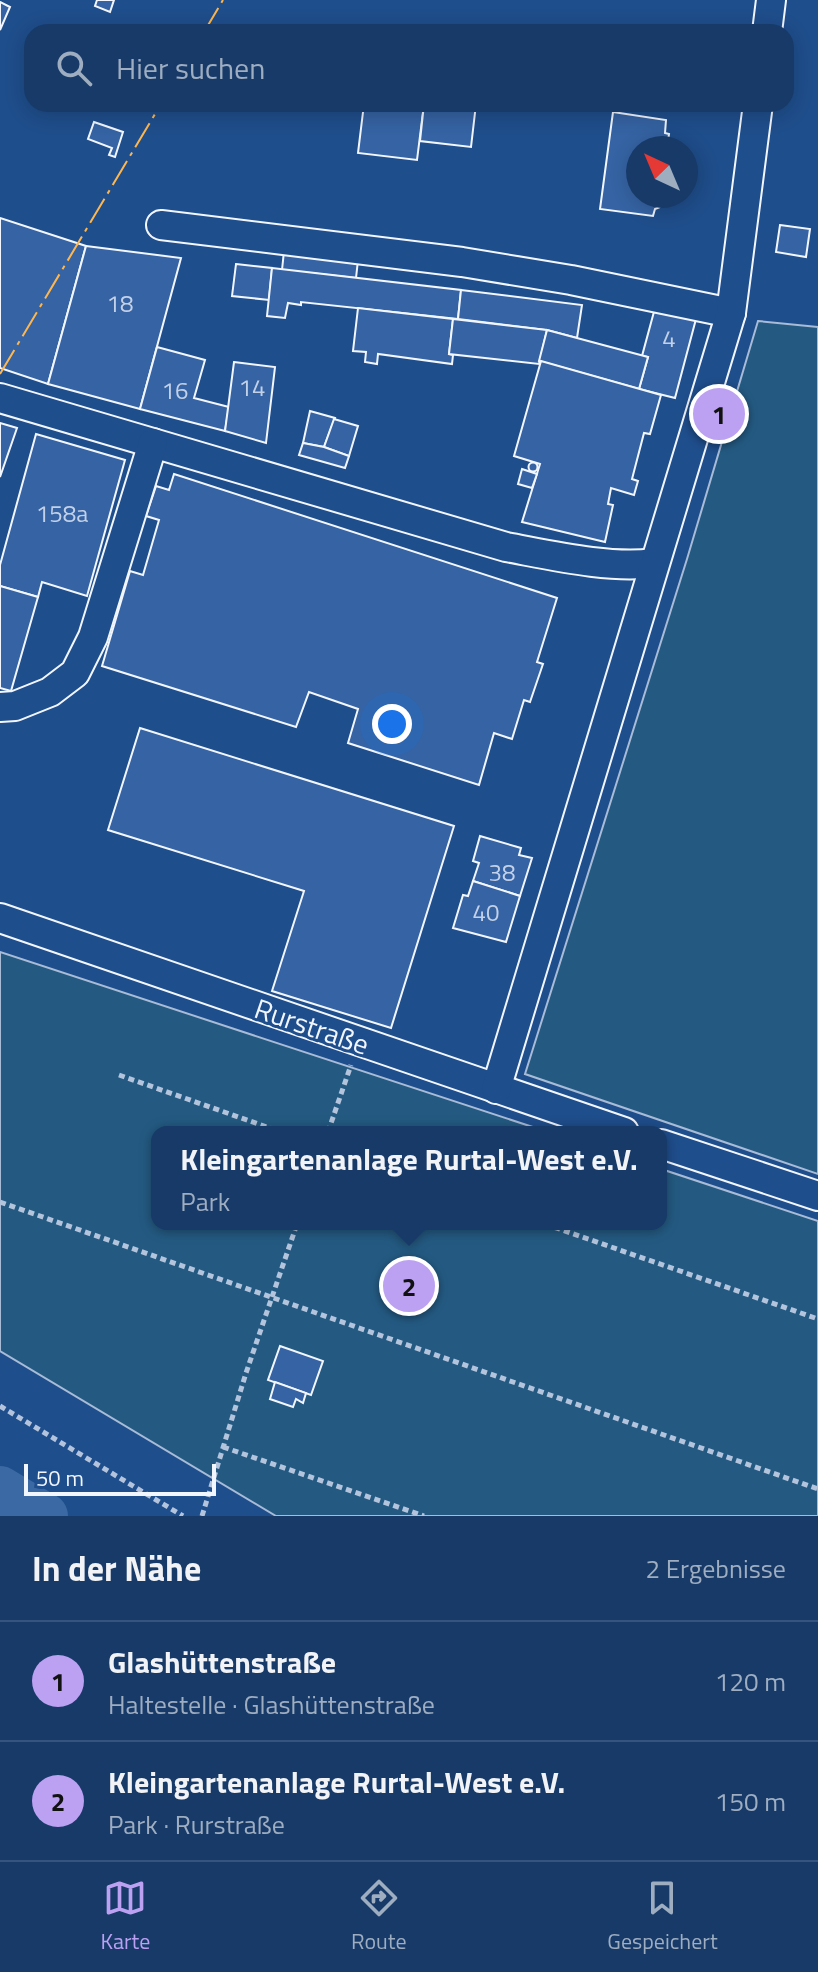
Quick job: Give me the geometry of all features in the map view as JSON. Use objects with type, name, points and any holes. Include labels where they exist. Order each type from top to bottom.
[{"type":"street","points":[[768,24],[771,0]]},
{"type":"street","points":[[496,1089],[731,313],[757,112]]},
{"type":"street","points":[[161,225],[462,262],[571,280],[731,313]]},
{"type":"street","points":[[0,398],[506,547],[638,566],[653,563]]},
{"type":"street","points":[[0,707],[15,706],[50,692],[75,673],[93,637],[153,443]]},
{"type":"street","name":"Rurstraße","points":[[0,918],[606,1126]]},
{"type":"street","points":[[667,1146],[818,1196]]},
{"type":"path","points":[[330,1126],[359,1043]]},
{"type":"path","points":[[119,1075],[264,1126]]},
{"type":"path","points":[[0,1202],[818,1489]]},
{"type":"path","points":[[202,1516],[295,1230]]},
{"type":"path","points":[[562,1230],[818,1319]]},
{"type":"path","points":[[0,1406],[183,1516]]},
{"type":"path","points":[[223,1447],[424,1516]]},
{"type":"shaded area","points":[[758,321],[818,327],[818,1174],[525,1074],[687,559]]},
{"type":"shaded area","points":[[0,952],[530,1126],[151,1126],[151,1230],[667,1230],[667,1171],[818,1221],[818,1516],[276,1516],[0,1351]]},
{"type":"building","points":[[97,0],[114,0],[110,12],[95,6]]},
{"type":"building","points":[[0,2],[10,7],[0,30]]},
{"type":"building","points":[[363,112],[423,112],[417,160],[358,153]]},
{"type":"building","points":[[423,112],[475,112],[471,147],[420,141]]},
{"type":"building","points":[[613,112],[666,120],[665,133],[669,136],[626,136],[626,208],[658,208],[653,216],[600,209]]},
{"type":"building","points":[[94,122],[123,132],[115,157],[109,155],[112,148],[88,139]]},
{"type":"building","points":[[0,218],[86,246],[48,384],[0,368]]},
{"type":"building","points":[[780,225],[810,229],[806,257],[776,252]]},
{"type":"building","points":[[86,246],[181,258],[140,409],[48,384]]},
{"type":"building","points":[[284,251],[358,260],[356,278],[282,270]]},
{"type":"building","points":[[236,264],[272,268],[269,300],[232,296]]},
{"type":"building","points":[[272,268],[461,290],[458,319],[301,302],[301,305],[288,303],[285,318],[267,316]]},
{"type":"building","points":[[461,290],[582,305],[577,338],[547,330],[458,319]]},
{"type":"building","points":[[358,308],[453,319],[449,354],[453,355],[452,364],[378,354],[377,364],[365,362],[366,352],[353,351]]},
{"type":"building","points":[[655,308],[696,319],[675,398],[639,389],[648,357],[642,356]]},
{"type":"building","points":[[453,319],[547,330],[539,364],[449,354]]},
{"type":"building","points":[[547,330],[648,357],[639,389],[539,361]]},
{"type":"building","points":[[157,347],[205,360],[194,398],[229,407],[225,431],[140,409]]},
{"type":"building","points":[[541,361],[661,395],[650,434],[644,433],[632,479],[638,481],[634,495],[611,488],[608,504],[613,505],[605,542],[522,522],[540,464],[514,456]]},
{"type":"building","points":[[234,362],[275,367],[266,443],[225,431]]},
{"type":"building","points":[[310,411],[335,418],[324,447],[303,443]]},
{"type":"building","points":[[334,419],[358,426],[349,456],[324,447]]},
{"type":"building","points":[[0,423],[17,428],[0,477]]},
{"type":"building","points":[[36,434],[125,460],[87,596],[42,582],[38,597],[0,586],[0,565]]},
{"type":"building","points":[[303,443],[349,456],[345,468],[299,455]]},
{"type":"building","points":[[533,463],[537,467],[533,471],[529,467]]},
{"type":"building","points":[[522,469],[537,474],[532,488],[518,484]]},
{"type":"building","points":[[174,474],[557,598],[537,662],[543,664],[530,702],[524,700],[512,739],[494,733],[479,785],[348,743],[358,709],[309,692],[296,727],[102,666],[130,571],[143,575],[159,520],[146,516],[156,486],[169,490]]},
{"type":"building","points":[[0,586],[38,597],[11,691],[0,688]]},
{"type":"building","points":[[140,728],[454,826],[391,1028],[272,991],[304,891],[108,830]]},
{"type":"building","points":[[480,836],[521,848],[519,855],[532,858],[520,896],[473,881],[479,863],[473,861]]},
{"type":"building","points":[[473,881],[520,896],[506,942],[453,928],[463,895],[468,896]]},
{"type":"building","points":[[280,1346],[323,1361],[311,1395],[268,1380]]},
{"type":"building","points":[[275,1382],[306,1393],[303,1403],[296,1399],[293,1407],[270,1399]]},
{"type":"waterway","points":[[0,1489],[45,1516]]},
{"type":"power","points":[[209,24],[223,0]]},
{"type":"power","points":[[0,374],[156,112]]},
{"type":"place","name":"Glashüttenstraße","points":[[719,414]]},
{"type":"place","name":"Kleingartenanlage Rurtal-West e.V.","points":[[409,1286]]}]
